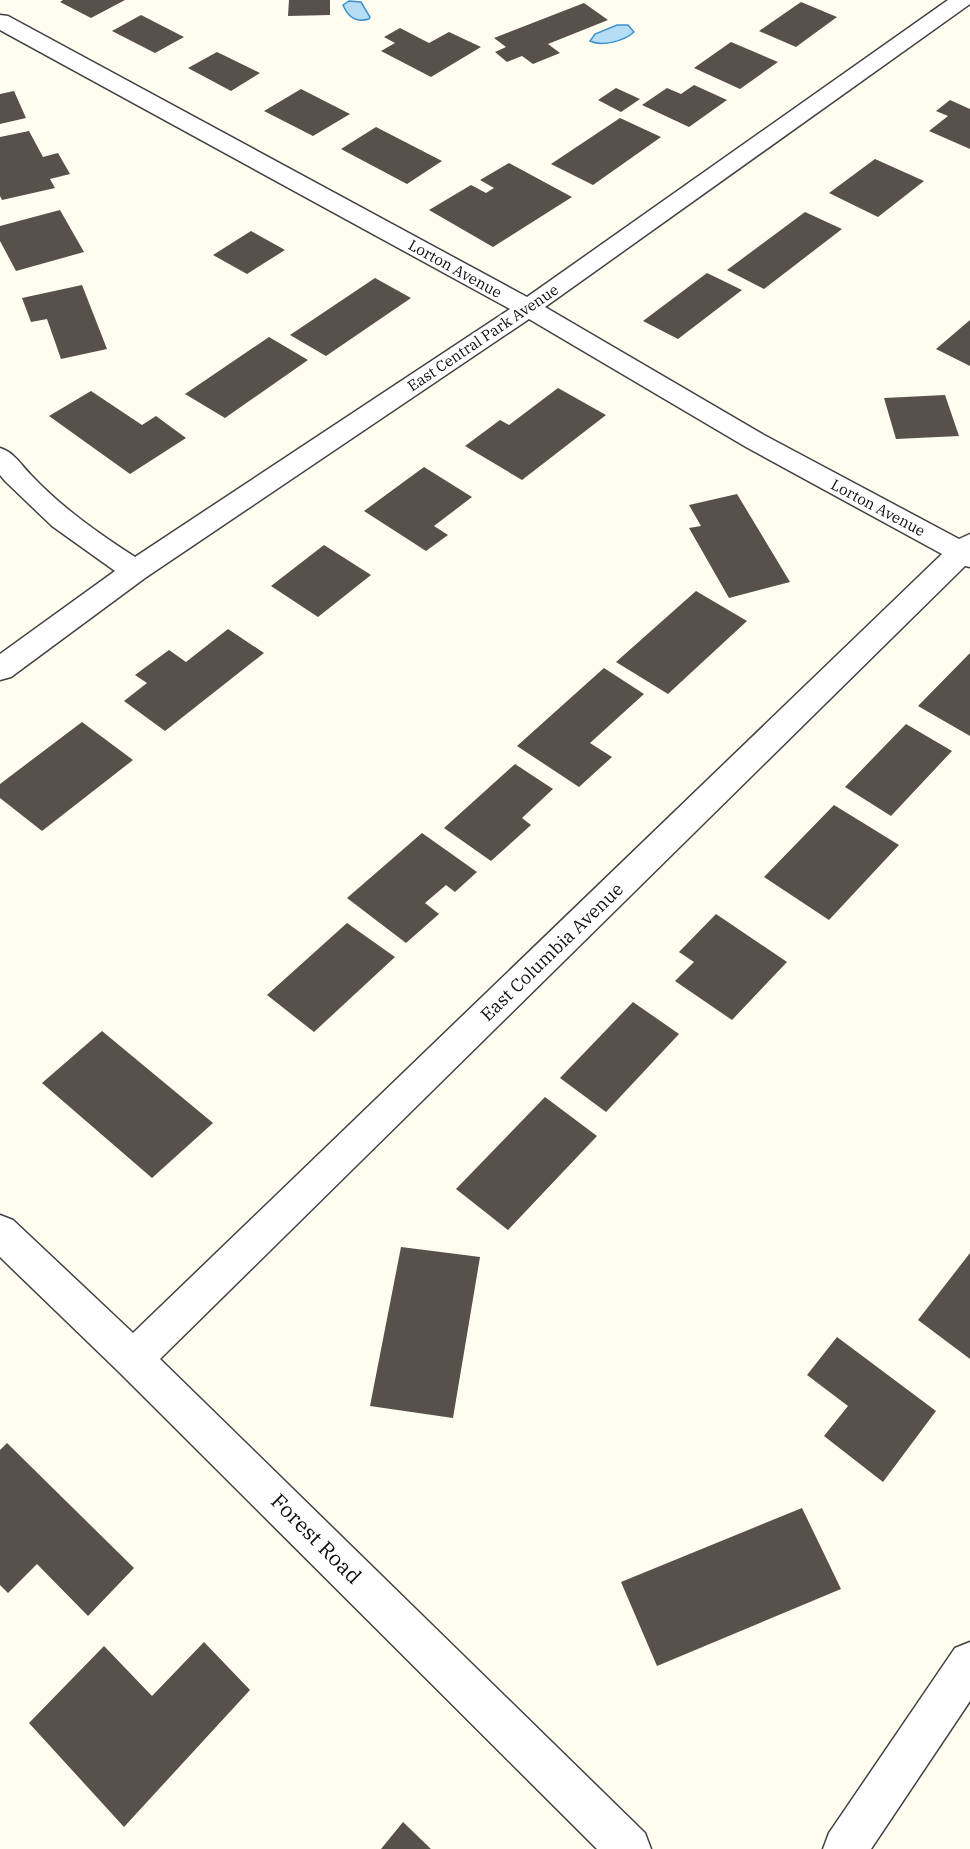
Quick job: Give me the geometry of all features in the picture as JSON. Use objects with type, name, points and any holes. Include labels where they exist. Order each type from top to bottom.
[{"type":"street","name":"East Central Park Avenue","points":[[0,669],[135,571],[528,309],[962,0]]},
{"type":"street","name":"Lorton Avenue","points":[[0,21],[528,309],[755,441],[967,551]]},
{"type":"street","points":[[0,457],[16,478],[42,504],[73,530],[135,571]]},
{"type":"street","name":"East Columbia Avenue","points":[[133,1359],[967,551]]},
{"type":"street","name":"Forest Road","points":[[0,1232],[133,1359],[629,1849]]},
{"type":"street","points":[[845,1849],[970,1663]]},
{"type":"water","points":[[349,1],[361,2],[369,19],[360,20],[350,16],[343,5]]},
{"type":"water","points":[[617,25],[628,25],[634,32],[613,42],[590,41],[595,34]]},
{"type":"building","points":[[63,0],[125,0],[91,18],[60,2]]},
{"type":"building","points":[[289,0],[330,0],[330,15],[288,16]]},
{"type":"building","points":[[801,2],[837,17],[796,47],[759,31]]},
{"type":"building","points":[[584,3],[608,20],[548,44],[560,53],[533,64],[522,56],[507,62],[495,52],[506,47],[494,38]]},
{"type":"building","points":[[141,15],[184,37],[155,53],[112,31]]},
{"type":"building","points":[[400,28],[429,43],[449,32],[481,47],[431,77],[381,51],[395,43],[384,37]]},
{"type":"building","points":[[731,42],[778,62],[740,89],[694,68]]},
{"type":"building","points":[[217,52],[260,73],[231,91],[188,68]]},
{"type":"building","points":[[694,85],[727,100],[689,127],[642,105],[667,88],[681,94]]},
{"type":"building","points":[[616,88],[640,99],[621,112],[598,100]]},
{"type":"building","points":[[301,89],[350,114],[313,136],[264,111]]},
{"type":"building","points":[[14,91],[26,118],[0,124],[0,94]]},
{"type":"building","points":[[950,100],[970,109],[970,149],[929,131],[948,116],[936,111]]},
{"type":"building","points":[[620,118],[661,137],[593,185],[551,164]]},
{"type":"building","points":[[376,127],[442,161],[407,184],[341,149]]},
{"type":"building","points":[[29,131],[43,157],[58,153],[70,174],[50,179],[55,188],[2,200],[0,196],[0,137]]},
{"type":"building","points":[[875,159],[924,181],[878,217],[829,193]]},
{"type":"building","points":[[509,163],[572,197],[493,247],[429,210],[471,185],[486,193],[494,188],[480,180]]},
{"type":"building","points":[[60,210],[84,252],[16,271],[0,241],[0,226]]},
{"type":"building","points":[[805,212],[842,229],[764,289],[727,270]]},
{"type":"building","points":[[251,231],[285,250],[247,274],[213,255]]},
{"type":"building","points":[[707,273],[742,290],[678,339],[643,321]]},
{"type":"building","points":[[375,278],[411,298],[326,356],[290,335]]},
{"type":"building","points":[[82,285],[107,349],[61,359],[47,319],[31,322],[22,298]]},
{"type":"building","points":[[970,320],[970,366],[936,349]]},
{"type":"building","points":[[269,337],[308,360],[225,418],[185,394]]},
{"type":"building","points":[[558,388],[606,415],[522,480],[465,446],[500,420],[509,425]]},
{"type":"building","points":[[91,391],[142,425],[156,416],[186,438],[130,474],[49,416]]},
{"type":"building","points":[[945,395],[959,436],[896,439],[884,398]]},
{"type":"building","points":[[424,467],[472,497],[434,526],[448,535],[426,551],[364,511]]},
{"type":"building","points":[[737,494],[790,582],[729,598],[689,528],[701,526],[689,505]]},
{"type":"building","points":[[324,545],[371,575],[318,617],[271,586]]},
{"type":"building","points":[[696,591],[747,621],[668,694],[616,662]]},
{"type":"building","points":[[228,629],[264,653],[165,731],[124,701],[147,683],[135,675],[169,650],[186,662]]},
{"type":"building","points":[[970,653],[970,736],[918,706]]},
{"type":"building","points":[[604,668],[644,694],[590,743],[612,757],[579,787],[517,746]]},
{"type":"building","points":[[82,722],[133,760],[42,831],[0,798],[0,784]]},
{"type":"building","points":[[906,724],[952,751],[891,816],[845,787]]},
{"type":"building","points":[[515,764],[553,789],[522,818],[531,825],[491,861],[444,828]]},
{"type":"building","points":[[834,805],[899,845],[829,920],[764,877]]},
{"type":"building","points":[[422,833],[477,872],[455,892],[446,885],[425,903],[439,914],[406,943],[347,898]]},
{"type":"building","points":[[716,914],[787,962],[732,1020],[675,981],[694,962],[679,952]]},
{"type":"building","points":[[347,923],[395,957],[314,1032],[267,995]]},
{"type":"building","points":[[633,1002],[679,1034],[606,1112],[560,1078]]},
{"type":"building","points":[[102,1031],[213,1123],[152,1178],[42,1083]]},
{"type":"building","points":[[545,1097],[597,1136],[508,1230],[456,1189]]},
{"type":"building","points":[[401,1247],[480,1257],[453,1418],[370,1406]]},
{"type":"building","points":[[970,1253],[970,1359],[918,1320]]},
{"type":"building","points":[[837,1337],[936,1411],[883,1482],[824,1436],[848,1406],[807,1375]]},
{"type":"building","points":[[7,1443],[134,1568],[88,1616],[37,1564],[8,1593],[0,1585],[0,1450]]},
{"type":"building","points":[[802,1508],[841,1589],[657,1666],[621,1582]]},
{"type":"building","points":[[204,1642],[250,1690],[124,1827],[29,1723],[104,1646],[152,1696]]},
{"type":"building","points":[[403,1822],[431,1849],[381,1849]]}]
